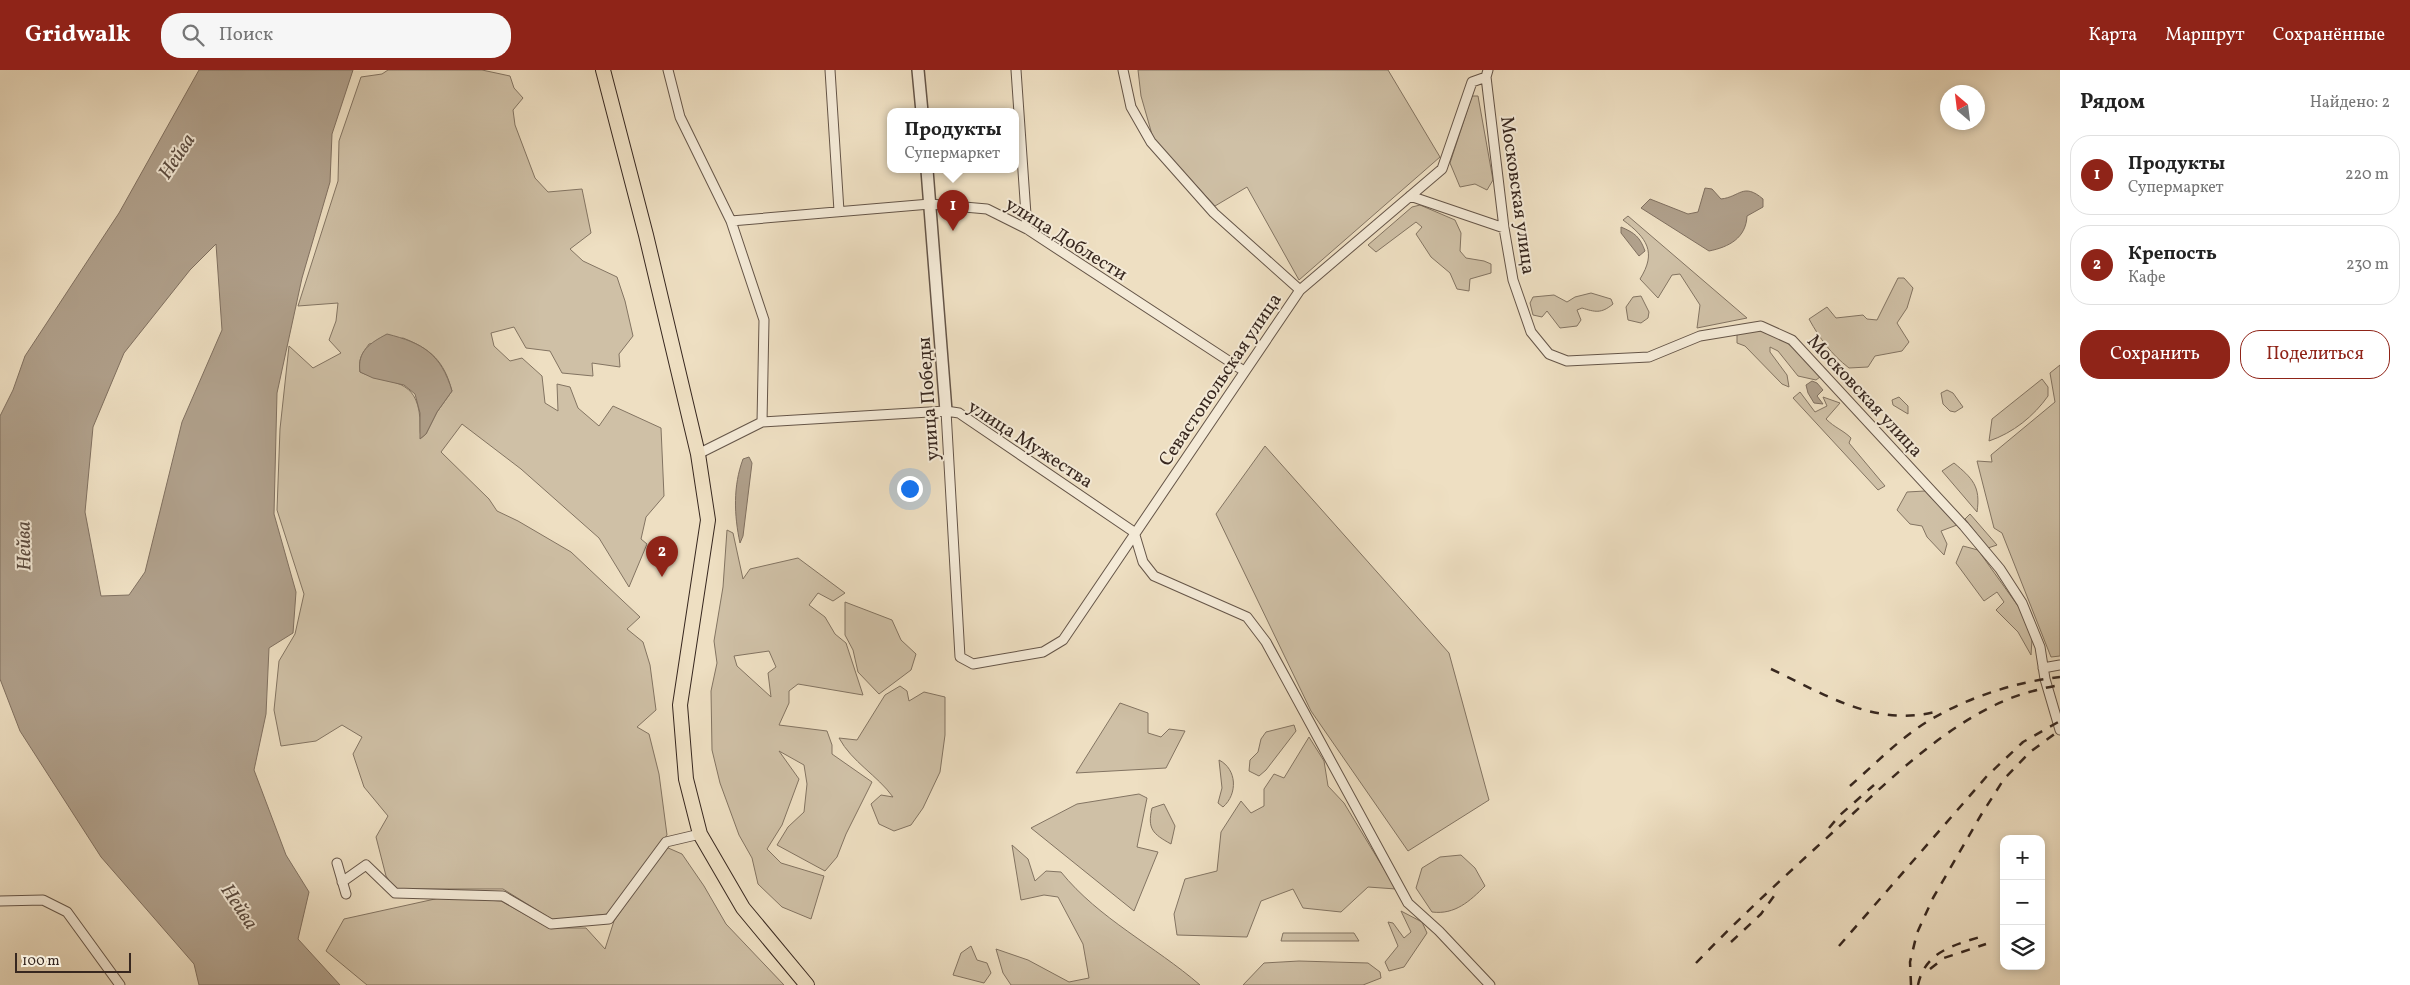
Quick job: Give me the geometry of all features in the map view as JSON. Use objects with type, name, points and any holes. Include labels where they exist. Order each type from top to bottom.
[{"type":"main road","points":[[604,70],[646,235],[698,454],[708,520],[680,705],[686,779],[700,834],[743,908],[807,985]]},
{"type":"street","points":[[668,70],[680,117],[731,221],[764,320],[762,422]]},
{"type":"street","points":[[830,70],[839,211]]},
{"type":"street","points":[[918,70],[922,108]]},
{"type":"street","points":[[1016,70],[1019,108]]},
{"type":"street","points":[[1123,70],[1130,106],[1151,142],[1214,213],[1300,290]]},
{"type":"street","name":"Севастопольская улица","points":[[960,656],[973,664],[1043,652],[1063,640],[1134,532],[1300,290],[1442,169],[1472,82],[1487,73]]},
{"type":"street","name":"Московская улица","points":[[1487,73],[1504,228],[1513,280],[1530,332],[1549,354],[1567,361],[1649,357],[1700,336],[1761,326],[1792,340],[1964,526],[2000,570],[2022,603],[2040,647],[2043,668],[2060,730]]},
{"type":"street","points":[[1019,113],[1027,229]]},
{"type":"street","name":"улица Победы","points":[[927,173],[946,411],[960,656]]},
{"type":"street","points":[[1410,196],[1504,228]]},
{"type":"street","name":"улица Доблести","points":[[731,221],[930,204],[988,209],[1027,229],[1244,370]]},
{"type":"street","name":"улица Мужества","points":[[698,454],[762,422],[946,411],[959,413],[1134,532]]},
{"type":"street","points":[[1134,532],[1143,562],[1154,576],[1247,617],[1266,642],[1408,903],[1439,931],[1490,985]]},
{"type":"street","points":[[2043,668],[2060,665]]},
{"type":"street","points":[[342,882],[366,865],[395,893],[503,896],[551,924],[587,923],[609,919],[666,842],[700,834]]},
{"type":"street","points":[[337,863],[346,894]]},
{"type":"street","points":[[0,901],[42,900],[67,912],[120,985]]},
{"type":"shaded area","points":[[388,70],[482,70],[510,76],[514,88],[523,98],[513,110],[515,125],[535,178],[548,192],[582,189],[591,233],[570,249],[583,261],[617,277],[633,336],[619,354],[620,367],[592,363],[593,376],[562,373],[550,351],[526,348],[514,327],[491,333],[494,346],[510,361],[522,358],[542,376],[545,403],[558,411],[557,384],[570,387],[578,408],[599,426],[613,406],[661,428],[664,496],[646,517],[641,539],[647,544],[629,587],[599,538],[521,469],[462,424],[441,452],[489,499],[497,511],[571,552],[640,617],[627,629],[643,642],[650,665],[656,710],[637,727],[649,734],[659,774],[667,835],[608,914],[553,920],[503,889],[395,889],[386,876],[376,837],[388,816],[364,787],[353,754],[362,737],[342,725],[316,741],[281,746],[274,710],[279,661],[295,634],[304,594],[277,510],[280,429],[289,346],[313,368],[341,353],[329,340],[336,321],[338,303],[298,306],[338,181],[339,141],[361,77],[382,74]],"holes":[[[403,338],[413,342],[435,357],[445,372],[452,391],[437,412],[426,434],[421,438],[419,411],[416,400],[411,392],[397,383],[360,372],[361,357],[369,344]]]},
{"type":"shaded area","points":[[1138,70],[1388,70],[1440,157],[1299,280],[1247,187],[1215,206],[1153,138],[1141,96]]},
{"type":"shaded area","points":[[1472,96],[1478,96],[1493,180],[1487,190],[1475,184],[1460,187],[1450,163]]},
{"type":"shaded area","points":[[1420,205],[1455,220],[1461,233],[1460,251],[1466,258],[1491,264],[1491,273],[1470,279],[1469,291],[1457,289],[1450,273],[1431,257],[1416,234],[1422,227],[1416,222],[1376,252],[1368,245],[1412,207]]},
{"type":"shaded area","points":[[1628,216],[1747,318],[1697,328],[1700,305],[1680,274],[1672,275],[1658,298],[1640,279],[1648,261],[1647,246],[1638,233],[1623,220]]},
{"type":"shaded area","points":[[1898,278],[1904,278],[1913,288],[1907,308],[1897,323],[1909,342],[1902,351],[1875,356],[1868,367],[1849,368],[1826,346],[1809,319],[1827,307],[1836,318],[1863,315],[1867,319],[1877,320]]},
{"type":"shaded area","points":[[1591,293],[1611,299],[1613,304],[1601,311],[1582,308],[1577,310],[1581,320],[1577,326],[1560,328],[1547,311],[1542,317],[1533,315],[1530,303],[1533,297],[1554,295],[1567,302],[1575,297]]},
{"type":"shaded area","points":[[1641,296],[1649,312],[1648,318],[1641,323],[1628,320],[1626,307],[1633,297]]},
{"type":"shaded area","points":[[1762,331],[1787,343],[1820,377],[1816,380],[1798,376],[1778,351],[1770,347],[1770,352],[1787,375],[1789,387],[1782,384],[1745,346],[1737,343],[1737,332]]},
{"type":"shaded area","points":[[2060,365],[2060,656],[2051,657],[2002,533],[1994,528],[1977,461],[1992,462],[1991,455],[2055,402],[2050,373]]},
{"type":"shaded area","points":[[2042,379],[2048,387],[2048,396],[2030,417],[2015,429],[1989,441],[1992,419]]},
{"type":"shaded area","points":[[1947,390],[1953,393],[1963,407],[1955,412],[1950,411],[1943,404],[1941,393]]},
{"type":"shaded area","points":[[1800,392],[1815,412],[1827,406],[1823,397],[1840,403],[1826,419],[1851,438],[1849,443],[1885,486],[1878,490],[1793,398]]},
{"type":"shaded area","points":[[1899,397],[1908,406],[1908,414],[1893,405],[1892,400]]},
{"type":"shaded area","points":[[1265,446],[1449,653],[1489,800],[1408,851],[1311,711],[1216,514]]},
{"type":"shaded area","points":[[1954,463],[1974,483],[1978,495],[1977,512],[1942,471]]},
{"type":"shaded area","points":[[1925,491],[1957,525],[1941,531],[1947,544],[1944,555],[1927,537],[1922,526],[1910,524],[1897,510],[1907,492]]},
{"type":"shaded area","points":[[1970,514],[1997,545],[1988,548],[1965,519]]},
{"type":"shaded area","points":[[727,530],[733,533],[743,579],[750,569],[798,558],[845,593],[833,601],[818,593],[809,605],[825,617],[835,634],[846,643],[863,695],[798,684],[789,691],[789,703],[779,725],[827,731],[832,745],[832,754],[872,782],[846,834],[837,857],[825,871],[777,845],[788,827],[804,812],[807,784],[804,765],[779,751],[799,779],[782,825],[767,849],[781,863],[824,876],[811,919],[782,907],[758,884],[752,858],[739,835],[720,783],[712,750],[711,691],[717,663],[714,641],[723,587]],"holes":[[[769,651],[776,667],[768,673],[771,697],[737,666],[734,656]]]},
{"type":"shaded area","points":[[1963,546],[1978,550],[2023,613],[2032,639],[2031,655],[2018,632],[1996,610],[2004,602],[1997,592],[1984,601],[1956,563]]},
{"type":"shaded area","points":[[845,602],[892,620],[901,640],[916,654],[911,670],[879,694],[858,672],[853,650],[845,635]]},
{"type":"shaded area","points":[[900,686],[907,691],[909,701],[924,692],[945,697],[945,735],[940,772],[923,808],[911,825],[894,831],[879,824],[871,804],[881,795],[893,797],[844,747],[839,738],[857,740],[885,695]]},
{"type":"shaded area","points":[[1120,703],[1148,713],[1148,733],[1161,737],[1169,729],[1185,731],[1166,768],[1076,773]]},
{"type":"shaded area","points":[[1294,725],[1296,731],[1266,770],[1259,776],[1249,771],[1250,760],[1258,752],[1261,739],[1266,732]]},
{"type":"shaded area","points":[[1309,737],[1324,761],[1328,786],[1344,803],[1396,889],[1368,887],[1341,912],[1303,908],[1293,889],[1261,901],[1247,937],[1177,935],[1174,914],[1185,879],[1217,871],[1221,832],[1241,801],[1251,813],[1264,806],[1264,789],[1274,774],[1284,778]]},
{"type":"shaded area","points":[[1219,760],[1229,769],[1233,782],[1231,795],[1223,807],[1218,803],[1222,788]]},
{"type":"shaded area","points":[[1139,794],[1147,798],[1137,847],[1158,852],[1134,911],[1031,828],[1077,804]]},
{"type":"shaded area","points":[[1164,804],[1175,826],[1171,844],[1156,834],[1150,821],[1152,808]]},
{"type":"shaded area","points":[[1012,845],[1028,859],[1035,881],[1046,871],[1061,872],[1092,904],[1200,985],[1011,985],[1003,973],[996,949],[1028,960],[1069,982],[1089,978],[1083,944],[1058,897],[1044,895],[1021,900]]},
{"type":"shaded area","points":[[666,847],[682,854],[704,886],[726,924],[784,985],[367,985],[326,951],[344,919],[444,897],[501,901],[549,928],[586,928],[605,949],[614,921]]},
{"type":"shaded area","points":[[1461,855],[1475,868],[1485,886],[1462,906],[1448,911],[1432,912],[1416,888],[1422,868],[1440,857]]},
{"type":"shaded area","points":[[1401,911],[1422,922],[1427,933],[1404,967],[1389,971],[1385,962],[1398,946],[1388,922],[1393,923],[1404,938],[1411,932]]},
{"type":"shaded area","points":[[1283,933],[1354,933],[1359,941],[1281,941]]},
{"type":"shaded area","points":[[971,946],[977,960],[987,963],[991,973],[984,983],[953,975],[961,953]]},
{"type":"shaded area","points":[[1299,961],[1368,963],[1380,972],[1381,978],[1363,985],[1243,985],[1264,963]]},
{"type":"water","name":"Нейва","points":[[199,70],[353,70],[332,134],[330,182],[302,278],[277,393],[274,514],[296,592],[293,633],[269,648],[266,714],[254,770],[286,855],[309,892],[298,939],[340,985],[199,985],[194,964],[101,857],[20,731],[0,679],[0,416],[13,390],[25,356],[119,213]],"holes":[[[216,244],[222,330],[182,422],[145,572],[129,595],[101,596],[85,512],[93,427],[124,353],[190,270]]]},
{"type":"water","points":[[1705,188],[1712,189],[1721,199],[1746,191],[1756,194],[1763,199],[1763,207],[1747,216],[1746,224],[1740,236],[1723,247],[1709,251],[1641,208],[1650,199],[1688,214],[1698,212]]},
{"type":"water","points":[[1621,227],[1633,234],[1641,242],[1645,251],[1639,256],[1621,233]]},
{"type":"water","points":[[387,334],[411,342],[429,352],[436,359],[448,378],[452,391],[437,412],[426,434],[420,439],[420,413],[415,394],[404,385],[373,378],[360,372],[363,353],[370,344]]},
{"type":"water","points":[[1812,381],[1817,383],[1823,390],[1817,396],[1823,404],[1814,403],[1808,393],[1806,385]]},
{"type":"water","points":[[749,457],[752,463],[743,536],[740,543],[736,511],[737,480],[743,459]]},
{"type":"railway","points":[[1771,669],[1832,698],[1873,712],[1894,715],[1916,715],[1939,711]]},
{"type":"railway","points":[[1850,786],[1909,734],[1960,704],[2009,687],[2060,677]]},
{"type":"railway","points":[[1696,963],[1779,881],[1929,747],[1950,731],[1995,705],[2010,698],[2060,685]]},
{"type":"railway","points":[[1839,946],[1987,776],[2023,742],[2060,721]]},
{"type":"railway","points":[[1911,985],[1910,962],[1917,933],[1933,898],[1981,815],[2004,779],[2030,752],[2060,730]]},
{"type":"railway","points":[[1829,828],[1840,815],[1874,785]]},
{"type":"railway","points":[[1731,942],[1761,914],[1779,889]]},
{"type":"railway","points":[[1918,985],[1927,964],[1934,957],[1952,946],[1983,936]]},
{"type":"railway","points":[[1930,969],[1944,958],[1986,944]]},
{"type":"place","name":"Продукты","points":[[953,231]]},
{"type":"place","name":"Крепость","points":[[662,577]]}]
